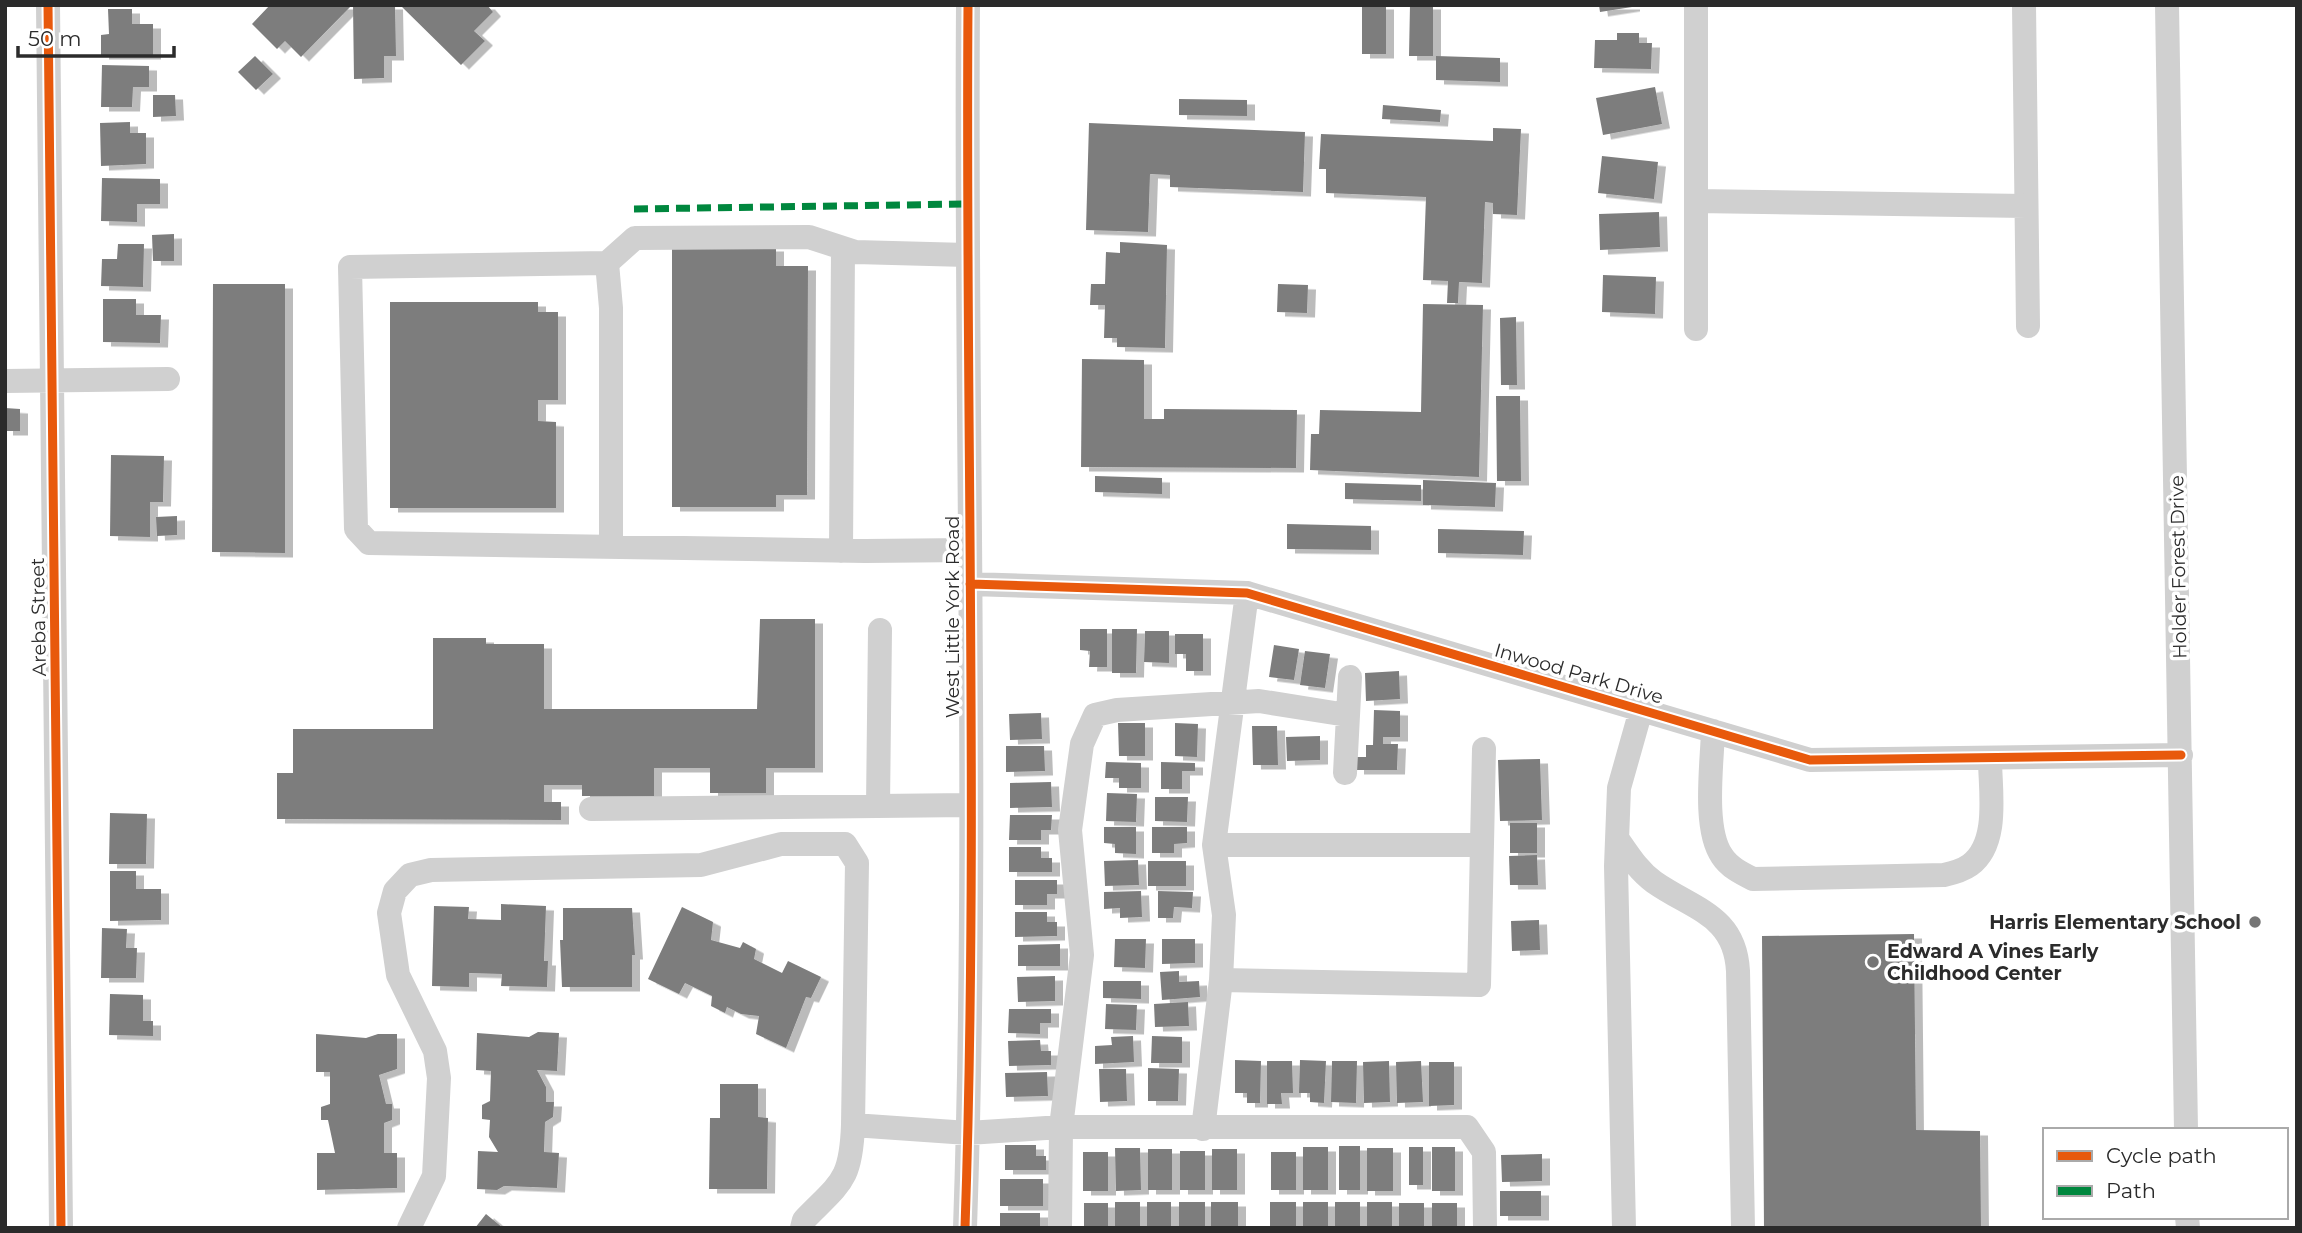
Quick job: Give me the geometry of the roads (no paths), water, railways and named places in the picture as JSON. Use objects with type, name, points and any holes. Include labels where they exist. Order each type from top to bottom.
[{"type":"street","name":"Areba Street","points":[[48,5],[61,1228]]},
{"type":"street","name":"West Little York Road","points":[[965,1228],[968,1133],[970,584],[968,5]]},
{"type":"street","points":[[1696,5],[1696,330]]},
{"type":"street","points":[[2024,5],[2028,326]]},
{"type":"street","name":"Holder Forest Drive","points":[[2167,5],[2186,1128]]},
{"type":"street","points":[[1696,201],[2026,205]]},
{"type":"street","points":[[967,255],[855,252],[808,237],[635,238],[607,263],[351,267],[356,529],[369,543],[841,551],[969,550]]},
{"type":"street","points":[[841,551],[843,248]]},
{"type":"street","points":[[607,263],[611,308],[611,547]]},
{"type":"street","points":[[5,381],[168,379]]},
{"type":"street","name":"Inwood Park Drive","points":[[970,584],[1247,593],[1810,760],[2181,755]]},
{"type":"street","points":[[1203,1129],[1221,980],[1224,915],[1214,845],[1247,593]]},
{"type":"street","points":[[878,806],[880,630]]},
{"type":"street","points":[[1345,773],[1350,677]]},
{"type":"street","points":[[1060,1228],[1061,1127],[1082,955],[1070,830],[1082,744],[1095,715],[1117,709],[1259,701],[1347,715]]},
{"type":"street","points":[[1623,1228],[1616,866],[1619,788],[1641,709]]},
{"type":"street","points":[[1713,731],[1711,815],[1714,836],[1720,853],[1728,864],[1753,879],[1944,875],[1972,865],[1988,837],[1991,824],[1990,759]]},
{"type":"street","points":[[1221,980],[1479,985],[1484,750]]},
{"type":"street","points":[[591,808],[969,805]]},
{"type":"street","points":[[1619,841],[1637,868],[1652,881],[1710,915],[1732,937],[1738,971],[1743,1228]]},
{"type":"street","points":[[409,1228],[434,1176],[439,1078],[435,1051],[398,975],[389,913],[395,891],[410,875],[431,870],[701,865],[781,844],[845,844],[857,863],[852,1161],[843,1180],[804,1220],[802,1228]]},
{"type":"street","points":[[1214,845],[1481,845]]},
{"type":"street","points":[[853,1125],[968,1133],[1061,1127],[1467,1127],[1484,1152],[1485,1228]]},
{"type":"place","name":"Harris Elementary School","points":[[2255,922]]},
{"type":"place","name":"Edward A Vines Early Childhood Center","points":[[1873,962]]}]
